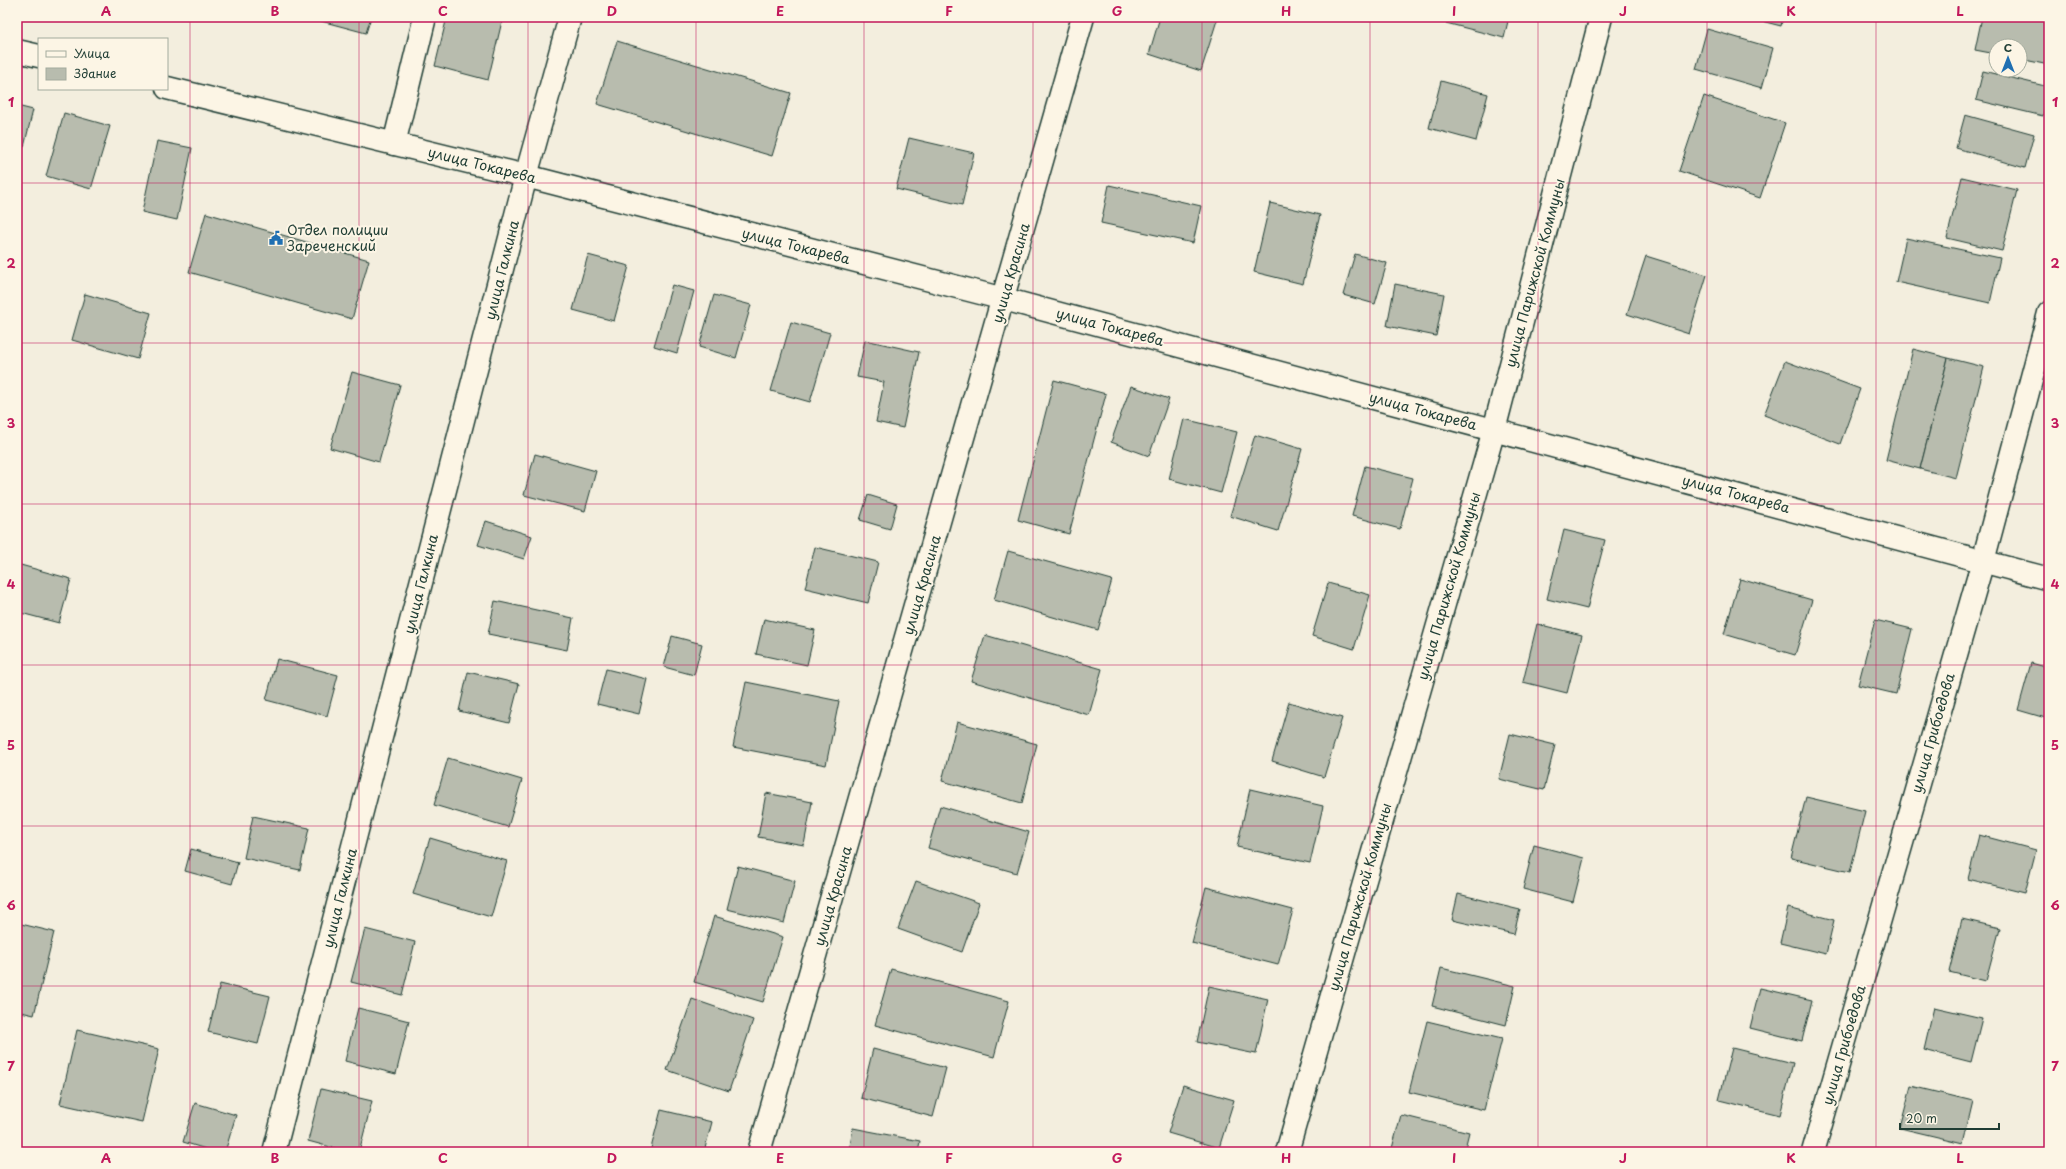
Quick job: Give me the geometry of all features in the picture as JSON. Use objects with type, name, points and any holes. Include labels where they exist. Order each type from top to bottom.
[{"type":"street","points":[[394,144],[425,17]]},
{"type":"street","name":"улица Галкина","points":[[274,1152],[526,176],[570,17]]},
{"type":"street","name":"улица Красина","points":[[759,1152],[1004,299],[1083,17]]},
{"type":"street","name":"улица Парижской Коммуны","points":[[1287,1152],[1494,430],[1602,17]]},
{"type":"street","points":[[17,51],[38,56]]},
{"type":"street","name":"улица Токарева","points":[[168,88],[526,176],[1004,299],[2049,579]]},
{"type":"street","name":"улица Грибоедова","points":[[1813,1152],[1983,561],[2049,313]]},
{"type":"building","points":[[306,17],[371,17],[366,33]]},
{"type":"building","points":[[447,17],[503,17],[488,80],[435,66]]},
{"type":"building","points":[[1160,17],[1218,17],[1201,71],[1149,54]]},
{"type":"building","points":[[1447,17],[1509,17],[1504,38],[1446,23]]},
{"type":"building","points":[[1746,17],[1783,17],[1781,26]]},
{"type":"building","points":[[1982,17],[2033,17],[2049,20],[2049,65],[2028,61],[2028,38],[1988,38],[1988,52],[1975,50]]},
{"type":"building","points":[[1707,29],[1773,48],[1762,88],[1696,69]]},
{"type":"building","points":[[617,41],[791,93],[772,156],[597,104]]},
{"type":"building","points":[[1983,71],[1988,72],[1988,78],[2012,78],[2049,87],[2043,116],[1976,100]]},
{"type":"building","points":[[1441,81],[1488,94],[1476,141],[1429,128]]},
{"type":"building","points":[[1704,96],[1785,123],[1760,198],[1679,171]]},
{"type":"building","points":[[17,106],[33,110],[24,147],[17,146]]},
{"type":"building","points":[[64,113],[110,126],[91,189],[46,176]]},
{"type":"building","points":[[1965,115],[2034,134],[2025,168],[1956,148]]},
{"type":"building","points":[[909,138],[974,153],[962,205],[896,189]]},
{"type":"building","points":[[157,141],[192,148],[177,220],[142,212]]},
{"type":"building","points":[[1962,177],[2017,190],[2002,251],[1947,238]]},
{"type":"building","points":[[1109,185],[1201,206],[1193,243],[1101,223]]},
{"type":"building","points":[[1270,203],[1320,215],[1303,284],[1254,272]]},
{"type":"building","points":[[206,213],[369,260],[352,319],[189,272]]},
{"type":"building","points":[[1906,238],[2000,258],[1990,303],[1896,282]]},
{"type":"building","points":[[1355,254],[1387,263],[1375,304],[1343,295]]},
{"type":"building","points":[[588,255],[629,266],[614,321],[573,310]]},
{"type":"building","points":[[1646,256],[1707,275],[1689,334],[1627,314]]},
{"type":"building","points":[[1395,284],[1444,294],[1436,336],[1387,326]]},
{"type":"building","points":[[672,285],[694,291],[677,353],[654,346]]},
{"type":"building","points":[[85,294],[151,313],[138,359],[72,340]]},
{"type":"building","points":[[714,295],[751,305],[736,358],[699,347]]},
{"type":"building","points":[[791,322],[830,333],[810,402],[771,391]]},
{"type":"building","points":[[865,340],[919,352],[903,428],[876,422],[884,382],[857,377]]},
{"type":"building","points":[[1913,349],[1948,358],[1920,469],[1886,460]]},
{"type":"building","points":[[1948,358],[1984,367],[1956,478],[1920,469]]},
{"type":"building","points":[[1785,361],[1860,389],[1840,444],[1764,415]]},
{"type":"building","points":[[352,372],[400,385],[379,462],[330,448]]},
{"type":"building","points":[[1054,380],[1106,394],[1069,534],[1018,520]]},
{"type":"building","points":[[1131,386],[1169,399],[1149,456],[1111,442]]},
{"type":"building","points":[[1184,419],[1237,432],[1221,493],[1169,479]]},
{"type":"building","points":[[1255,435],[1302,449],[1278,531],[1230,516]]},
{"type":"building","points":[[535,454],[596,471],[585,511],[524,495]]},
{"type":"building","points":[[1365,466],[1413,478],[1400,529],[1352,516]]},
{"type":"building","points":[[868,495],[897,504],[890,529],[860,520]]},
{"type":"building","points":[[486,521],[532,536],[524,559],[478,545]]},
{"type":"building","points":[[1564,530],[1605,540],[1587,609],[1547,599]]},
{"type":"building","points":[[815,547],[878,562],[868,603],[805,588]]},
{"type":"building","points":[[1008,551],[1112,580],[1098,630],[994,600]]},
{"type":"building","points":[[17,564],[71,579],[59,623],[17,612]]},
{"type":"building","points":[[1740,579],[1812,600],[1795,655],[1724,634]]},
{"type":"building","points":[[1328,583],[1370,595],[1354,649],[1312,636]]},
{"type":"building","points":[[495,601],[573,618],[567,650],[488,634]]},
{"type":"building","points":[[764,619],[815,630],[807,665],[756,654]]},
{"type":"building","points":[[1875,620],[1912,629],[1896,694],[1858,685]]},
{"type":"building","points":[[1537,624],[1582,635],[1567,693],[1523,682]]},
{"type":"building","points":[[985,635],[1102,669],[1089,715],[971,681]]},
{"type":"building","points":[[672,636],[702,644],[694,675],[664,667]]},
{"type":"building","points":[[277,659],[338,675],[327,716],[266,700]]},
{"type":"building","points":[[2031,663],[2049,668],[2049,719],[2018,710]]},
{"type":"building","points":[[606,669],[647,679],[639,714],[597,704]]},
{"type":"building","points":[[468,672],[519,684],[509,723],[459,711]]},
{"type":"building","points":[[746,682],[839,701],[826,765],[733,747]]},
{"type":"building","points":[[1289,702],[1342,718],[1324,777],[1272,761]]},
{"type":"building","points":[[957,722],[1037,744],[1022,803],[942,781]]},
{"type":"building","points":[[1510,734],[1555,745],[1544,790],[1499,779]]},
{"type":"building","points":[[448,758],[522,780],[508,827],[434,805]]},
{"type":"building","points":[[1250,789],[1323,806],[1310,863],[1237,847]]},
{"type":"building","points":[[766,793],[812,802],[804,845],[758,837]]},
{"type":"building","points":[[1806,797],[1865,811],[1850,872],[1791,858]]},
{"type":"building","points":[[940,806],[1029,832],[1017,873],[928,848]]},
{"type":"building","points":[[253,816],[309,828],[300,870],[244,858]]},
{"type":"building","points":[[1979,835],[2036,850],[2025,893],[1968,879]]},
{"type":"building","points":[[430,838],[507,861],[491,917],[413,894]]},
{"type":"building","points":[[1534,845],[1584,858],[1573,902],[1523,889]]},
{"type":"building","points":[[191,849],[238,862],[232,884],[185,871]]},
{"type":"building","points":[[738,866],[795,881],[784,923],[727,909]]},
{"type":"building","points":[[916,881],[979,903],[962,952],[898,929]]},
{"type":"building","points":[[1206,887],[1293,910],[1278,965],[1192,943]]},
{"type":"building","points":[[1458,894],[1520,909],[1514,934],[1452,920]]},
{"type":"building","points":[[1788,908],[1834,920],[1826,954],[1780,943]]},
{"type":"building","points":[[714,916],[783,937],[763,1002],[694,982]]},
{"type":"building","points":[[1962,919],[2000,928],[1986,981],[1949,972]]},
{"type":"building","points":[[17,923],[54,932],[34,1015],[17,1011]]},
{"type":"building","points":[[365,929],[415,942],[402,995],[351,982]]},
{"type":"building","points":[[1441,968],[1515,986],[1506,1025],[1432,1006]]},
{"type":"building","points":[[891,969],[1009,1001],[994,1057],[875,1025]]},
{"type":"building","points":[[220,984],[270,996],[258,1044],[208,1032]]},
{"type":"building","points":[[1209,986],[1268,999],[1256,1054],[1197,1042]]},
{"type":"building","points":[[1760,988],[1812,1000],[1802,1041],[1750,1028]]},
{"type":"building","points":[[692,999],[753,1020],[729,1091],[667,1070]]},
{"type":"building","points":[[1934,1007],[1982,1018],[1971,1062],[1924,1050]]},
{"type":"building","points":[[358,1008],[409,1021],[396,1074],[345,1061]]},
{"type":"building","points":[[1427,1021],[1502,1039],[1484,1110],[1409,1092]]},
{"type":"building","points":[[77,1030],[159,1049],[142,1122],[60,1104]]},
{"type":"building","points":[[1732,1048],[1793,1063],[1780,1115],[1719,1100]]},
{"type":"building","points":[[873,1049],[946,1068],[933,1117],[861,1098]]},
{"type":"building","points":[[1183,1085],[1234,1100],[1219,1148],[1168,1133]]},
{"type":"building","points":[[1911,1086],[1973,1101],[1963,1143],[1900,1128]]},
{"type":"building","points":[[321,1089],[372,1101],[359,1152],[349,1152],[308,1141]]},
{"type":"building","points":[[195,1103],[236,1115],[225,1152],[216,1152],[183,1142]]},
{"type":"building","points":[[661,1110],[712,1122],[704,1152],[650,1152]]},
{"type":"building","points":[[1401,1115],[1469,1132],[1464,1152],[1391,1152]]},
{"type":"building","points":[[853,1128],[920,1141],[918,1152],[849,1152]]},
{"type":"place","name":"Отдел полиции Зареченский","points":[[276,238]]}]
